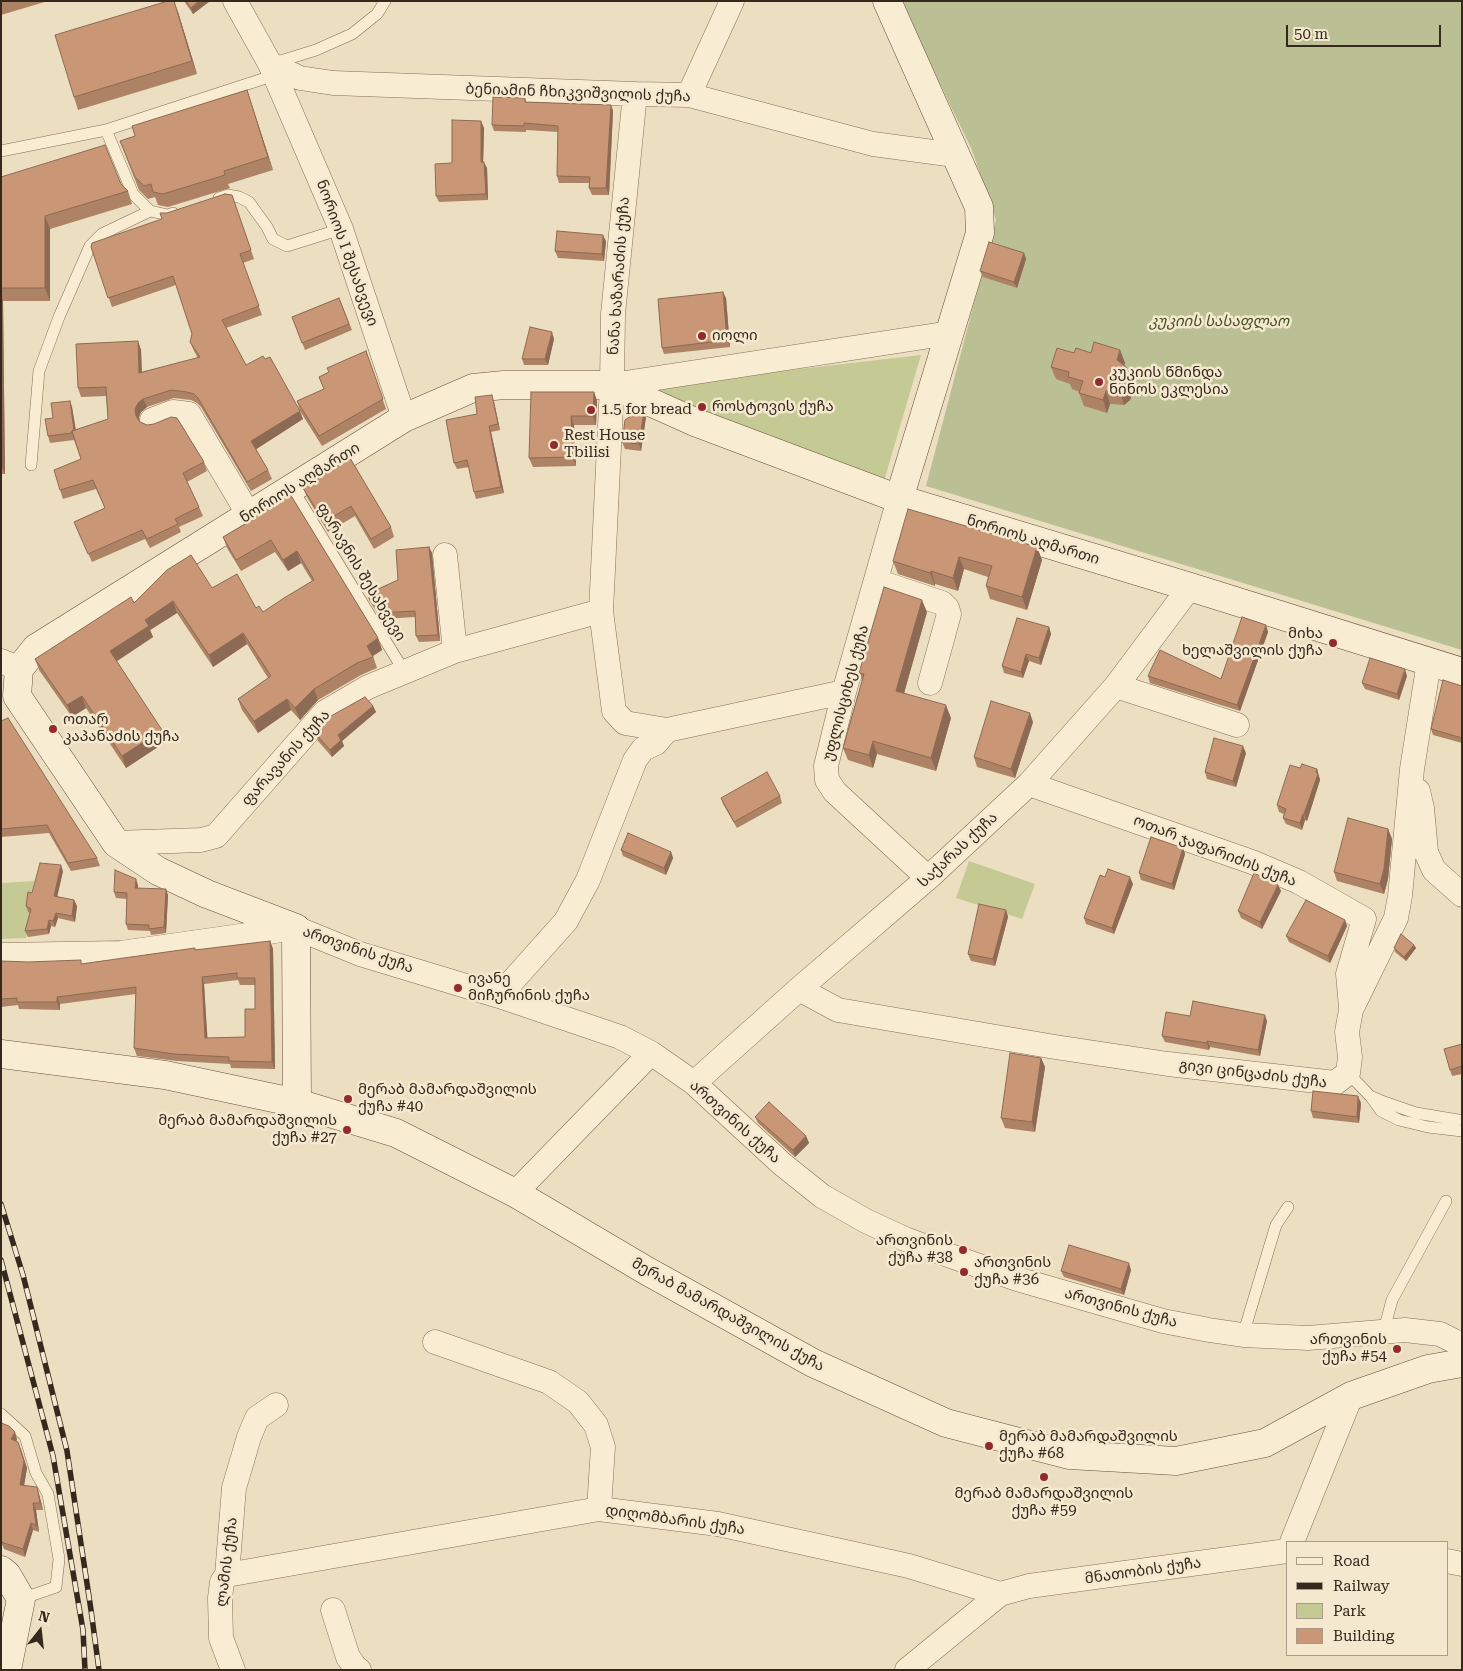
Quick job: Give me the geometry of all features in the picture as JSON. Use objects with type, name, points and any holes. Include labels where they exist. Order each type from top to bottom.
[{"type":"street","points":[[235,1],[273,70]]},
{"type":"street","points":[[689,95],[732,1]]},
{"type":"street","points":[[887,1],[979,207],[980,233],[899,499]]},
{"type":"street","name":"ბენიამინ ჩხიკვიშვილის ქუჩა","points":[[273,70],[300,78],[333,83],[689,95],[873,144],[955,154]]},
{"type":"street","name":"ნორიოს I შესახვევი","points":[[273,70],[341,229],[404,418]]},
{"type":"street","name":"ნანა ხაზარაძის ქუჩა","points":[[635,94],[613,314],[612,385],[601,611],[614,711],[625,723],[667,730]]},
{"type":"street","name":"ნორიოს აღმართი","points":[[10,665],[404,418],[473,388],[504,385],[612,385],[950,333]]},
{"type":"street","name":"ნორიოს აღმართი","points":[[612,385],[697,423],[899,499],[1462,672]]},
{"type":"street","points":[[152,420],[173,412],[189,414],[249,515]]},
{"type":"street","name":"უფლისციხეს ქუჩა","points":[[899,499],[844,692],[826,766],[827,780],[835,792],[928,878]]},
{"type":"street","points":[[444,556],[455,651]]},
{"type":"street","points":[[876,581],[942,603],[947,608],[949,614],[930,684]]},
{"type":"street","name":"საქარას ქუჩა","points":[[694,1083],[798,989],[928,878],[1029,784],[1116,686],[1190,587]]},
{"type":"street","name":"ფარავანის ქუჩა","points":[[116,843],[200,840],[216,836],[325,712],[368,687],[455,651],[601,611]]},
{"type":"street","name":"გივი ცინცაძის ქუჩა","points":[[798,989],[838,1010],[1168,1064],[1335,1083],[1348,1073],[1350,1057],[1347,1032],[1351,1010],[1396,918],[1400,896],[1412,769],[1429,662]]},
{"type":"street","points":[[10,665],[17,696],[116,843],[158,871],[207,894],[296,928],[297,1103]]},
{"type":"street","points":[[1116,686],[1237,725]]},
{"type":"street","points":[[499,996],[566,921],[588,880],[635,760],[643,749],[656,743],[667,730],[844,692]]},
{"type":"street","points":[[1412,769],[1422,808],[1426,852],[1434,870],[1462,895]]},
{"type":"street","name":"ოთარ ჯაფარიძის ქუჩა","points":[[1029,784],[1252,862],[1299,882],[1364,919],[1348,974],[1351,1010]]},
{"type":"street","name":"ართვინის ქუჩა","points":[[1,955],[121,953],[296,928],[360,954],[499,996],[620,1037],[651,1053],[694,1083],[782,1164],[822,1196],[866,1221],[945,1254],[1018,1279],[1163,1321],[1243,1335],[1308,1338],[1346,1336],[1384,1330],[1427,1332],[1440,1334],[1462,1345]]},
{"type":"street","points":[[515,1193],[651,1053]]},
{"type":"street","name":"მერაბ მამარდაშვილის ქუჩა","points":[[1,1054],[165,1075],[297,1103],[396,1133],[515,1193],[646,1271],[813,1363],[946,1423],[1069,1455],[1176,1461],[1266,1443],[1351,1396],[1428,1369],[1462,1363]]},
{"type":"street","points":[[435,1342],[549,1382],[578,1402],[596,1425],[602,1447],[599,1509]]},
{"type":"street","points":[[1292,1541],[1351,1396]]},
{"type":"street","name":"ლამის ქუჩა","points":[[233,1670],[221,1638],[220,1598],[222,1582],[227,1575],[234,1488],[248,1437],[258,1418],[276,1405]]},
{"type":"street","name":"დიღომბარის ქუჩა","points":[[227,1575],[599,1509],[718,1524],[909,1566],[1000,1594]]},
{"type":"street","name":"მნათობის ქუჩა","points":[[1000,1594],[1030,1586],[1286,1551]]},
{"type":"street","points":[[1448,1561],[1462,1564]]},
{"type":"street","points":[[1,1570],[7,1575],[21,1600],[7,1670]]},
{"type":"street","points":[[906,1670],[1000,1594]]},
{"type":"street","points":[[333,1610],[348,1657],[354,1667],[359,1670]]},
{"type":"lane","points":[[1,151],[106,130],[273,70],[352,34],[376,14],[385,1]]},
{"type":"lane","points":[[106,130],[133,194],[150,211],[168,215],[185,210]]},
{"type":"lane","points":[[211,201],[228,195],[239,197],[249,202],[273,239],[287,246],[341,229]]},
{"type":"lane","points":[[31,464],[39,371],[59,318],[90,246],[102,234],[150,211]]},
{"type":"lane","name":"ფარავნის შესახვევი","points":[[292,488],[404,671]]},
{"type":"lane","points":[[1348,1073],[1370,1096],[1381,1111],[1399,1120],[1428,1127],[1460,1126]]},
{"type":"lane","points":[[1384,1330],[1392,1300],[1446,1201]]},
{"type":"lane","points":[[1243,1335],[1276,1225],[1288,1206]]},
{"type":"lane","points":[[1,1414],[25,1436],[36,1473],[48,1494],[58,1559],[56,1587],[21,1600]]},
{"type":"green space","name":"კუკიის სასაფლაო","points":[[900,1],[1462,1],[1462,650],[926,486],[996,220],[972,150]]},
{"type":"green space","points":[[921,355],[884,481],[643,387]]},
{"type":"green space","points":[[969,861],[1035,884],[1022,919],[956,898]]},
{"type":"green space","points":[[34,881],[26,938],[1,939],[1,883]]},
{"type":"building","points":[[168,1],[174,1],[192,61],[74,97],[55,35]]},
{"type":"building","points":[[186,1],[199,1],[191,8]]},
{"type":"building","points":[[247,90],[268,157],[224,171],[225,175],[163,194],[153,192],[151,184],[144,186],[135,177],[120,141],[135,136],[132,126]]},
{"type":"building","points":[[493,97],[525,98],[525,102],[611,105],[606,188],[589,188],[590,177],[557,176],[558,126],[524,123],[524,126],[492,125]]},
{"type":"building","points":[[452,120],[481,121],[481,162],[484,162],[486,194],[436,196],[435,164],[452,163]]},
{"type":"building","points":[[105,145],[121,184],[128,191],[45,216],[45,288],[1,288],[1,177]]},
{"type":"building","points":[[225,194],[232,195],[251,250],[240,254],[259,306],[222,320],[246,365],[263,356],[265,359],[270,357],[300,411],[251,441],[268,470],[247,482],[194,394],[171,390],[143,399],[135,409],[136,416],[140,422],[147,425],[171,417],[177,418],[204,462],[183,473],[199,507],[175,519],[178,524],[147,539],[142,530],[88,554],[74,522],[105,508],[93,480],[60,490],[54,470],[81,459],[72,431],[108,419],[106,387],[78,388],[76,344],[138,341],[139,373],[200,357],[190,342],[192,334],[173,276],[108,298],[91,247],[92,243],[162,219],[160,213],[167,213]]},
{"type":"building","points":[[557,231],[603,235],[602,254],[555,251]]},
{"type":"building","points":[[989,242],[1024,253],[1014,282],[980,271]]},
{"type":"building","points":[[723,292],[727,340],[662,348],[658,299]]},
{"type":"building","points":[[339,298],[349,324],[302,343],[292,317]]},
{"type":"building","points":[[530,327],[552,332],[545,359],[522,359]]},
{"type":"building","name":"კუკიის წმინდა ნინოს ეკლესია","points":[[1094,342],[1120,350],[1117,360],[1126,367],[1129,374],[1129,381],[1120,392],[1106,391],[1103,400],[1079,393],[1083,381],[1068,377],[1069,372],[1051,367],[1057,348],[1074,353],[1076,348],[1091,353]]},
{"type":"building","points":[[366,351],[383,399],[319,436],[297,401],[324,389],[319,377],[329,372],[327,368]]},
{"type":"building","name":"Rest House Tbilisi","points":[[531,392],[594,392],[593,416],[571,416],[573,457],[529,458]]},
{"type":"building","points":[[492,395],[498,424],[489,426],[501,487],[474,492],[467,460],[454,463],[446,420],[477,414],[475,397]]},
{"type":"building","points":[[70,401],[74,430],[72,433],[48,436],[45,419],[53,418],[51,403]]},
{"type":"building","points":[[641,409],[644,411],[639,444],[622,442],[625,420]]},
{"type":"building","points":[[350,458],[391,527],[371,539],[351,506],[324,522],[303,488]]},
{"type":"building","points":[[290,494],[378,638],[367,646],[373,657],[357,663],[314,689],[295,708],[287,699],[254,721],[238,699],[271,676],[243,633],[209,655],[173,601],[145,620],[149,626],[110,651],[162,730],[122,756],[82,696],[67,705],[35,659],[131,597],[134,603],[167,570],[191,555],[212,588],[237,574],[256,608],[259,606],[263,612],[314,580],[297,551],[283,560],[271,540],[236,560],[223,537],[257,517],[255,515]]},
{"type":"building","points":[[908,509],[1037,547],[1022,597],[986,586],[992,566],[959,557],[953,578],[893,561]]},
{"type":"building","points":[[429,547],[438,635],[416,636],[415,611],[379,613],[367,594],[398,580],[396,550]]},
{"type":"building","points":[[884,587],[922,600],[896,691],[946,705],[931,758],[873,741],[869,755],[843,748],[864,674],[859,673]]},
{"type":"building","points":[[1242,617],[1266,625],[1237,705],[1148,676],[1160,650],[1221,679]]},
{"type":"building","points":[[1017,618],[1049,627],[1039,658],[1026,654],[1021,672],[1002,666]]},
{"type":"building","points":[[1370,658],[1405,669],[1397,694],[1362,683]]},
{"type":"building","points":[[1443,680],[1462,686],[1462,738],[1431,729]]},
{"type":"building","points":[[365,697],[373,706],[338,735],[341,740],[330,750],[316,734],[331,716]]},
{"type":"building","points":[[991,701],[1030,713],[1011,769],[974,757]]},
{"type":"building","points":[[8,718],[97,858],[68,863],[47,825],[1,829],[1,721]]},
{"type":"building","points":[[1214,738],[1243,746],[1233,781],[1205,772]]},
{"type":"building","points":[[1302,764],[1317,769],[1316,772],[1318,774],[1300,823],[1283,818],[1286,809],[1277,805],[1290,765],[1300,768]]},
{"type":"building","points":[[767,772],[780,796],[734,822],[721,798]]},
{"type":"building","points":[[1348,818],[1388,829],[1384,869],[1380,884],[1334,872]]},
{"type":"building","points":[[628,833],[671,852],[664,868],[621,850]]},
{"type":"building","points":[[1151,837],[1183,848],[1172,884],[1139,873]]},
{"type":"building","points":[[40,863],[61,865],[54,896],[74,900],[72,916],[56,913],[53,921],[49,920],[47,929],[25,931],[31,909],[26,906],[28,892],[32,893]]},
{"type":"building","points":[[1108,869],[1130,877],[1112,928],[1084,918],[1100,875],[1105,877]]},
{"type":"building","points":[[115,870],[136,879],[135,888],[166,889],[164,927],[149,929],[149,925],[126,924],[127,893],[114,892]]},
{"type":"building","points":[[1254,873],[1278,885],[1260,922],[1238,911]]},
{"type":"building","points":[[1306,900],[1345,920],[1328,956],[1286,936]]},
{"type":"building","points":[[979,904],[1006,910],[993,959],[968,954]]},
{"type":"building","points":[[1401,934],[1414,945],[1404,957],[1394,948]]},
{"type":"building","points":[[270,941],[272,1062],[229,1061],[229,1057],[174,1054],[134,1048],[136,987],[57,997],[57,1002],[17,1002],[17,998],[1,999],[1,961],[81,960],[81,964],[195,948],[195,950]],"holes":[[[237,973],[237,978],[255,978],[255,1009],[245,1009],[245,1037],[205,1038],[202,977]]]},
{"type":"building","points":[[1193,1001],[1265,1015],[1258,1050],[1207,1041],[1207,1043],[1162,1036],[1166,1012],[1190,1016]]},
{"type":"building","points":[[1462,1044],[1462,1066],[1450,1070],[1444,1049]]},
{"type":"building","points":[[1010,1053],[1041,1058],[1032,1122],[1001,1118]]},
{"type":"building","points":[[1313,1091],[1358,1096],[1357,1117],[1311,1111]]},
{"type":"building","points":[[769,1102],[806,1136],[793,1150],[755,1117]]},
{"type":"building","points":[[1069,1245],[1129,1263],[1121,1289],[1061,1271]]},
{"type":"building","points":[[1,1423],[9,1426],[15,1432],[11,1439],[18,1442],[24,1461],[20,1485],[37,1487],[40,1503],[33,1503],[36,1525],[31,1523],[23,1549],[1,1542]]},
{"type":"railway","points":[[1,1204],[23,1275],[67,1451],[99,1670]]},
{"type":"railway","points":[[1,1260],[53,1456],[83,1630],[85,1670]]},
{"type":"place","name":"იოლი","points":[[702,336]]},
{"type":"place","name":"კუკიის წმინდა ნინოს ეკლესია","points":[[1099,382]]},
{"type":"place","name":"როსტოვის ქუჩა","points":[[702,407]]},
{"type":"place","name":"1.5 for bread","points":[[591,410]]},
{"type":"place","name":"Rest House Tbilisi","points":[[554,445]]},
{"type":"place","name":"მიხა ხელაშვილის ქუჩა","points":[[1333,643]]},
{"type":"place","name":"ოთარ კაპანაძის ქუჩა","points":[[53,729]]},
{"type":"place","name":"ივანე მიჩურინის ქუჩა","points":[[458,988]]},
{"type":"place","name":"მერაბ მამარდაშვილის ქუჩა #40","points":[[348,1099]]},
{"type":"place","name":"მერაბ მამარდაშვილის ქუჩა #27","points":[[347,1130]]},
{"type":"place","name":"ართვინის ქუჩა #38","points":[[963,1250]]},
{"type":"place","name":"ართვინის ქუჩა #36","points":[[964,1272]]},
{"type":"place","name":"ართვინის ქუჩა #54","points":[[1397,1349]]},
{"type":"place","name":"მერაბ მამარდაშვილის ქუჩა #68","points":[[989,1446]]},
{"type":"place","name":"მერაბ მამარდაშვილის ქუჩა #59","points":[[1044,1477]]}]
